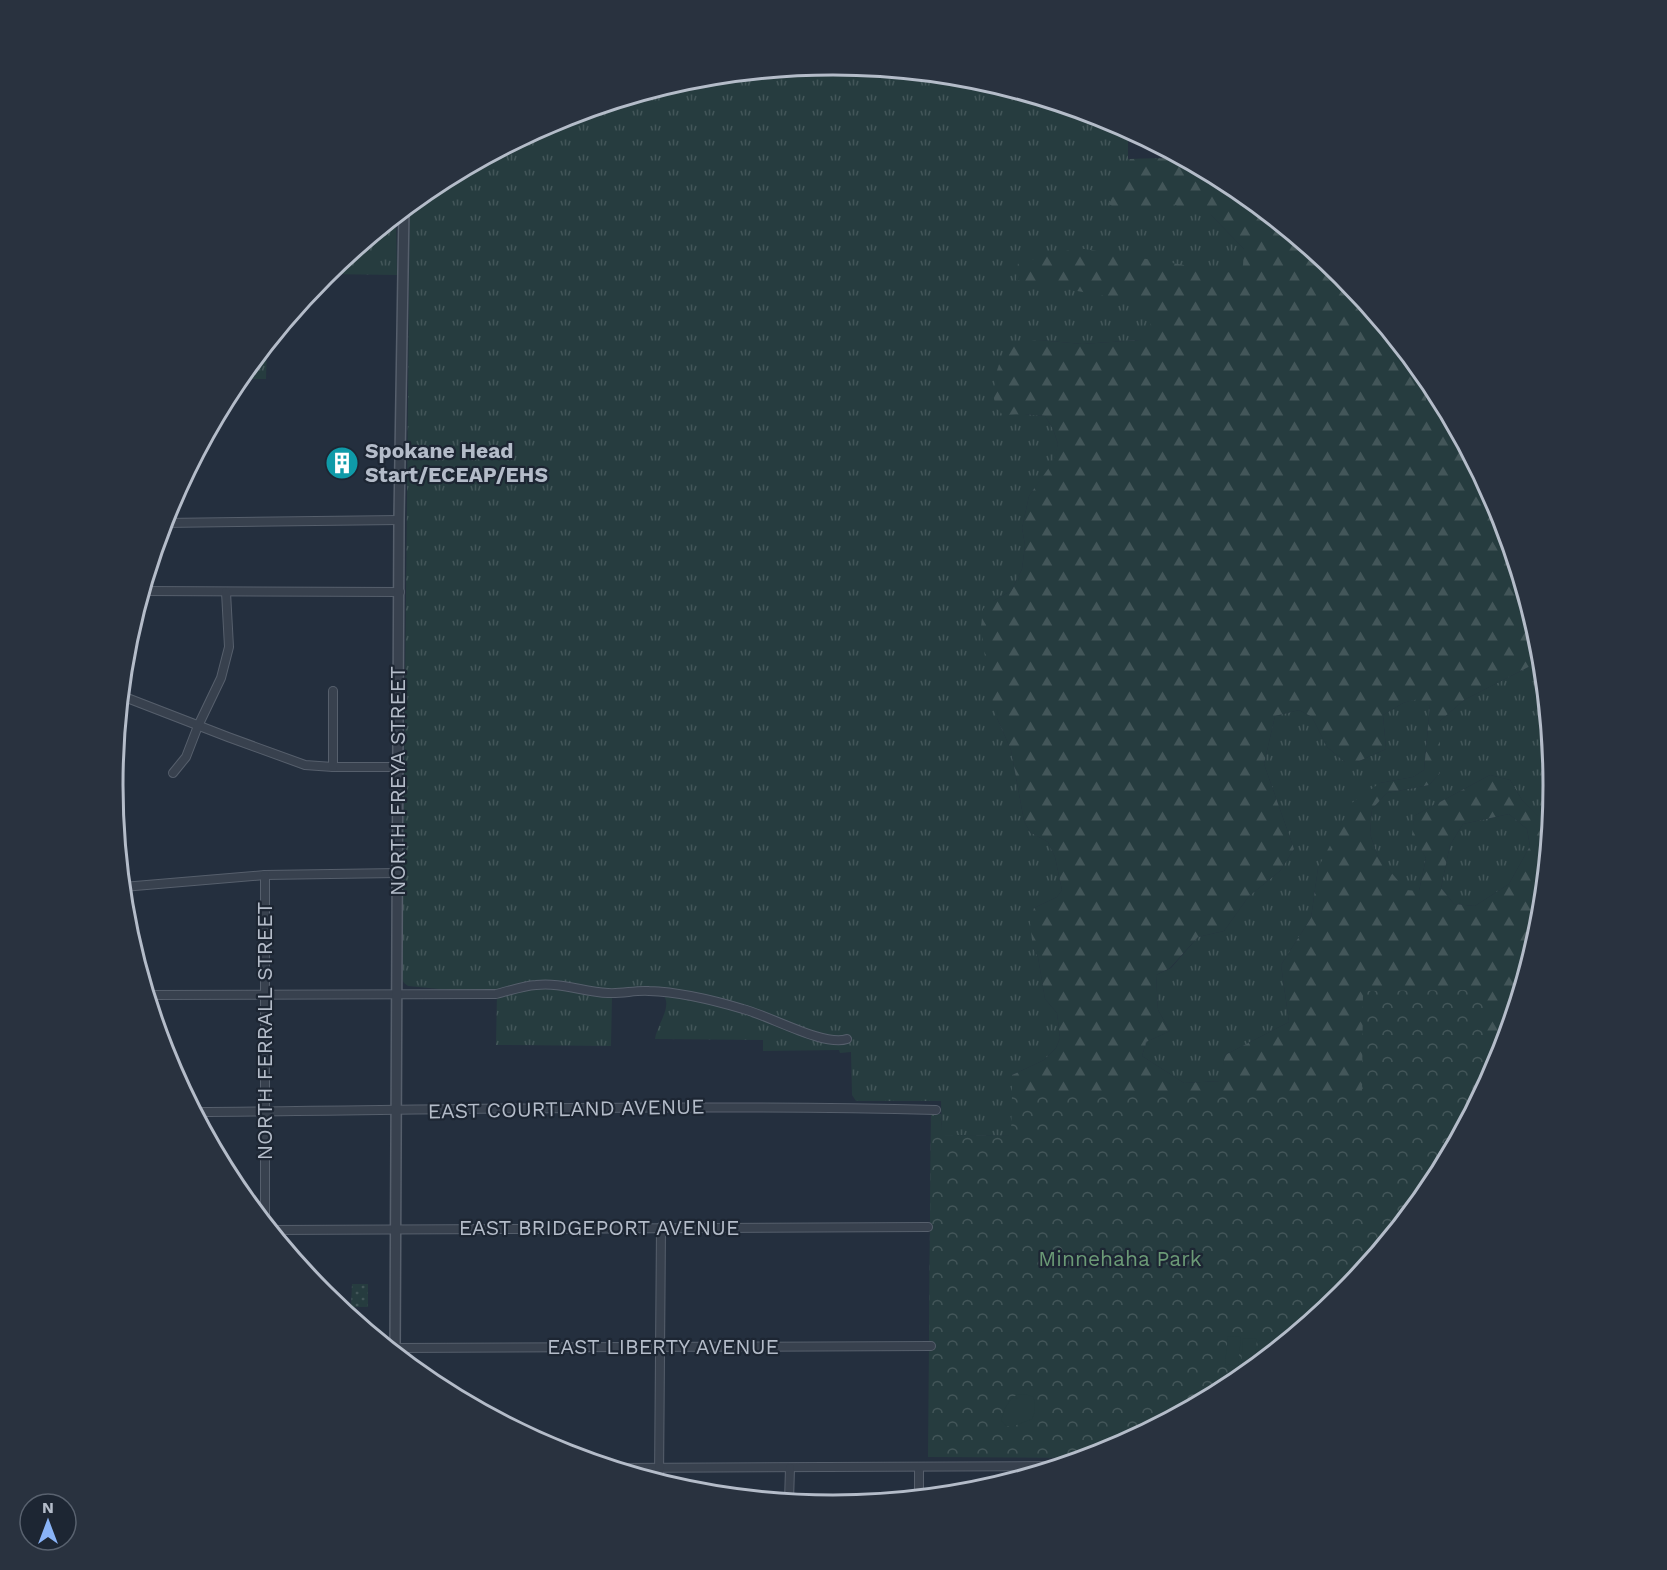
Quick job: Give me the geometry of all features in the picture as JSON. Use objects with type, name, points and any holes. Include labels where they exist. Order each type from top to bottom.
[{"type":"street","name":"NORTH FREYA STREET","points":[[395,1343],[399,520],[404,220]]},
{"type":"street","points":[[174,523],[399,520]]},
{"type":"street","points":[[151,591],[400,592]]},
{"type":"street","points":[[173,773],[186,757],[221,678],[229,647],[226,592]]},
{"type":"street","points":[[333,691],[333,767]]},
{"type":"street","points":[[129,699],[305,765],[398,767]]},
{"type":"street","points":[[131,886],[265,875],[397,873]]},
{"type":"street","name":"NORTH FERRALL STREET","points":[[265,875],[265,1210]]},
{"type":"street","points":[[155,994],[496,994],[537,984],[604,993],[647,991],[682,995],[745,1009],[791,1028],[837,1041],[847,1039]]},
{"type":"street","name":"EAST COURTLAND AVENUE","points":[[204,1112],[661,1107],[936,1110]]},
{"type":"street","points":[[659,1473],[661,1227]]},
{"type":"street","name":"EAST BRIDGEPORT AVENUE","points":[[281,1230],[928,1227]]},
{"type":"street","name":"EAST LIBERTY AVENUE","points":[[405,1351],[931,1346]]},
{"type":"street","points":[[640,1468],[1032,1466]]},
{"type":"street","points":[[919,1467],[919,1490]]},
{"type":"street","points":[[789,1493],[790,1468]]},
{"type":"green space","points":[[834,75],[880,77],[926,81],[972,89],[1017,99],[1062,113],[1128,139],[1128,159],[1166,158],[1176,163],[1211,215],[1244,249],[1257,293],[1140,340],[1082,344],[1039,340],[1025,414],[1045,416],[1058,444],[1054,462],[1029,496],[1022,528],[1025,545],[1022,569],[1011,591],[993,601],[997,718],[1011,750],[1024,821],[1030,832],[1048,842],[1055,857],[1062,890],[1057,897],[1034,908],[1033,948],[1038,957],[1045,999],[1057,1013],[1060,1038],[1056,1048],[1044,1060],[1012,1075],[1012,1136],[942,1135],[941,1101],[856,1101],[852,1095],[851,1052],[840,1053],[839,1050],[763,1051],[763,1040],[655,1039],[665,1011],[664,996],[612,997],[611,1046],[496,1045],[497,991],[408,986],[402,979],[410,216],[479,170],[519,148],[605,113],[650,99],[695,89],[741,81],[787,77]]},
{"type":"green space","points":[[1167,158],[1228,195],[1302,251],[1336,283],[1397,353],[1426,394],[1426,404],[1434,407],[1448,430],[1470,471],[1506,557],[1519,601],[1533,665],[1464,700],[1440,721],[1440,773],[1429,785],[1387,793],[1372,809],[1370,834],[1378,857],[1406,890],[1419,891],[1426,858],[1412,835],[1414,816],[1490,775],[1510,780],[1522,800],[1542,820],[1530,924],[1506,1013],[1486,1064],[1478,1072],[1448,1140],[1397,1217],[1325,1297],[929,1340],[931,1114],[941,1114],[942,1135],[1012,1136],[1012,1075],[1044,1060],[1056,1048],[1060,1038],[1057,1013],[1045,999],[1038,957],[1033,948],[1030,923],[1034,908],[1057,897],[1062,890],[1055,857],[1048,842],[1030,832],[1024,821],[1011,750],[997,718],[989,688],[981,627],[983,609],[1011,591],[1022,569],[1025,545],[1022,528],[1029,496],[1053,462],[1058,444],[1045,416],[1003,415],[997,409],[994,399],[995,376],[1003,353],[1016,343],[1039,340],[1082,344],[1140,340],[1151,326],[1144,303],[1016,280],[1018,263],[1078,248],[1240,274],[1243,265],[1244,249],[1211,215],[1171,204],[1121,212],[1109,204],[1130,159]],"holes":[[[1418,699],[1430,706],[1424,770],[1413,777],[1380,783],[1353,802],[1318,868],[1311,918],[1281,965],[1289,1022],[1225,1055],[1220,1081],[1184,1083],[1142,1056],[1146,1042],[1170,1031],[1158,1010],[1156,975],[1170,968],[1198,937],[1224,931],[1249,896],[1280,871],[1294,849],[1264,764],[1275,716],[1299,710],[1312,717],[1327,747],[1345,762],[1357,762],[1386,749],[1383,715],[1403,703]],[[1509,814],[1527,829],[1530,846],[1509,884],[1475,906],[1454,904],[1441,888],[1450,845],[1463,824]]]},
{"type":"green space","points":[[396,226],[397,275],[340,274]]},
{"type":"green space","points":[[267,358],[266,379],[252,379]]},
{"type":"green space","points":[[1426,394],[1434,408],[1426,405]]},
{"type":"green space","points":[[1533,665],[1542,739],[1542,820],[1522,800],[1510,780],[1490,775],[1414,816],[1413,835],[1426,858],[1419,891],[1406,891],[1378,857],[1370,834],[1372,809],[1387,793],[1429,785],[1440,773],[1440,721],[1464,700]]},
{"type":"green space","points":[[1419,698],[1430,706],[1424,770],[1413,777],[1380,783],[1318,868],[1311,918],[1281,965],[1289,1022],[1225,1055],[1221,1081],[1184,1083],[1142,1056],[1146,1042],[1170,1031],[1158,1010],[1156,975],[1171,968],[1198,937],[1224,931],[1249,896],[1280,871],[1294,849],[1264,764],[1275,716],[1299,710],[1312,717],[1327,747],[1345,762],[1357,762],[1386,749],[1383,715],[1403,703]]},
{"type":"green space","points":[[1509,814],[1527,829],[1530,846],[1509,884],[1475,906],[1454,904],[1441,888],[1450,845],[1463,824]]},
{"type":"green space","name":"Minnehaha Park","points":[[1483,990],[1483,1070],[1448,1140],[1424,1179],[1397,1217],[1336,1287],[1302,1319],[1228,1375],[1148,1422],[1105,1441],[1059,1458],[928,1457],[931,1114],[941,1114],[942,1135],[1011,1136],[1012,1095],[1362,1095],[1363,991]]},
{"type":"green space","points":[[1486,1064],[1470,1100],[1478,1072]]},
{"type":"green space","points":[[352,1284],[368,1284],[368,1307],[351,1306]]},
{"type":"green space","points":[[1228,1336],[1241,1337],[1238,1366],[1225,1364]]},
{"type":"green space","points":[[1243,1338],[1257,1339],[1255,1356],[1241,1366]]},
{"type":"green space","points":[[1259,1340],[1272,1341],[1272,1343],[1258,1354]]},
{"type":"green space","points":[[1018,1394],[1033,1397],[1035,1405],[1033,1417],[1014,1426],[1007,1426],[1001,1421],[1003,1413],[1009,1402]]},
{"type":"place","name":"Spokane Head Start/ECEAP/EHS","points":[[342,463]]}]
